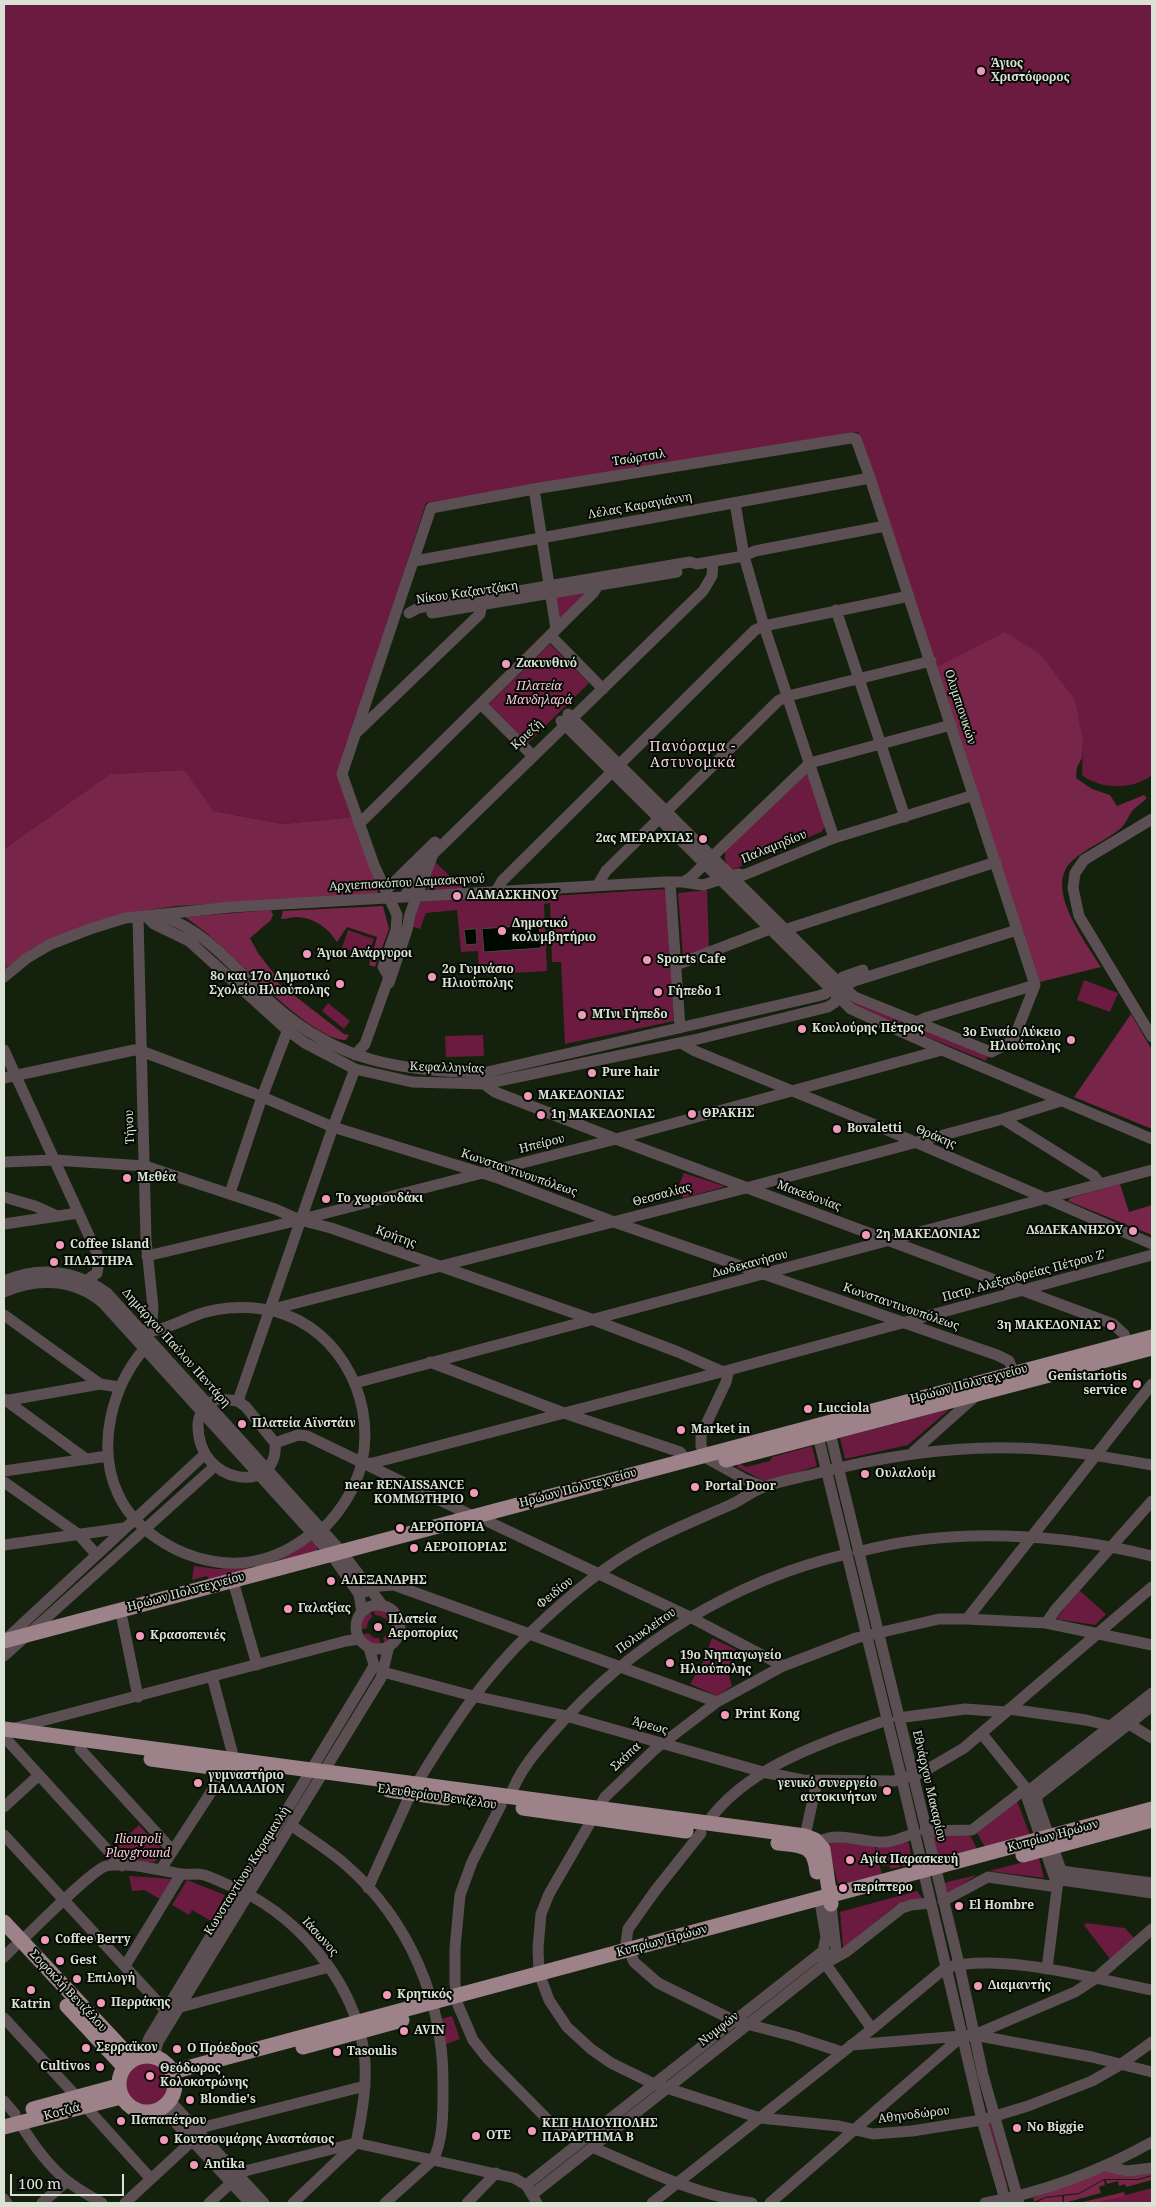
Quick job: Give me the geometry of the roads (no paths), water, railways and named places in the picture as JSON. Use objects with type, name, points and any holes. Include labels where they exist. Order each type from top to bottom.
[{"type":"main road","name":"Ηρώων Πολυτεχνείου","points":[[6,1646],[29,1634],[260,1567],[339,1556],[489,1522],[1014,1373],[1152,1337]]},
{"type":"main road","name":"Ηρώων Πολυτεχνείου","points":[[6,1646],[235,1588],[473,1516],[687,1460],[710,1459],[824,1435],[1152,1348]]},
{"type":"main road","name":"Ελευθερίου Βενιζέλου","points":[[6,1734],[80,1749],[230,1764]]},
{"type":"main road","name":"Ελευθερίου Βενιζέλου","points":[[6,1734],[704,1828],[812,1839]]},
{"type":"main road","name":"Κυπρίων Ηρώων","points":[[1047,1843],[1152,1809]]},
{"type":"main road","name":"Κυπρίων Ηρώων","points":[[174,2076],[1047,1843],[1152,1820]]},
{"type":"main road","name":"Ελευθερίου Βενιζέλου","points":[[704,1828],[808,1848],[812,1851],[816,1862],[826,1902]]},
{"type":"main road","points":[[812,1839],[825,1855],[826,1902]]},
{"type":"main road","name":"Σοφοκλή Βενιζέλου","points":[[4,1922],[11,1945],[138,2060]]},
{"type":"main road","points":[[138,2060],[165,2062],[174,2076],[173,2095],[166,2105],[149,2113],[136,2111],[120,2091],[138,2060]]},
{"type":"main road","name":"Κοτζιά","points":[[4,2127],[13,2118],[120,2091]]},
{"type":"street","name":"Ολυμπιονικών","points":[[851,438],[856,440],[859,445],[931,660],[1035,986]]},
{"type":"street","name":"Τσώρτσιλ","points":[[415,561],[431,508],[534,488],[851,438]]},
{"type":"street","name":"Λέλας Καραγιάννη","points":[[415,561],[870,478]]},
{"type":"street","points":[[534,488],[550,590],[553,632],[601,686]]},
{"type":"street","points":[[736,503],[764,626],[833,834]]},
{"type":"street","name":"Νίκου Καζαντζάκη","points":[[396,617],[418,608],[483,601],[550,590],[690,562],[697,564],[747,556],[755,557],[887,529]]},
{"type":"street","points":[[355,1055],[365,1044],[389,977],[383,967],[396,930],[397,915],[376,871],[342,774],[415,561]]},
{"type":"street","name":"Κριεζή","points":[[410,914],[433,854],[601,686],[703,591],[714,571],[713,562]]},
{"type":"street","points":[[359,824],[594,592],[596,582]]},
{"type":"street","points":[[495,893],[502,881],[746,637],[764,626],[909,596]]},
{"type":"street","points":[[355,734],[480,614],[483,601]]},
{"type":"street","points":[[836,610],[904,813]]},
{"type":"street","points":[[597,886],[606,871],[778,701],[788,696],[931,660]]},
{"type":"street","points":[[480,704],[529,752]]},
{"type":"street","points":[[567,720],[709,861],[731,877],[784,930],[837,990],[851,1009],[942,1050],[1152,1139]]},
{"type":"street","name":"Κριεζή","points":[[388,894],[423,854],[529,752],[567,720]]},
{"type":"street","points":[[683,882],[709,861],[810,763],[951,725]]},
{"type":"street","name":"Παλαμηδίου","points":[[683,882],[704,885],[744,875],[833,834],[973,792]]},
{"type":"street","points":[[1152,819],[1084,860],[1074,873],[1073,888],[1079,916],[1152,1037]]},
{"type":"street","points":[[375,1062],[370,1054],[370,1039],[407,930],[410,914],[405,897],[423,854]]},
{"type":"street","points":[[676,965],[770,929],[784,930],[996,862]]},
{"type":"street","points":[[731,877],[770,929],[837,990],[991,1052],[1014,1041],[1035,986]]},
{"type":"street","points":[[670,882],[680,1028]]},
{"type":"street","name":"Αρχιεπισκόπου Δαμασκηνού","points":[[4,977],[27,958],[51,944],[119,919],[388,894],[405,897],[683,882]]},
{"type":"street","name":"Κεφαλληνίας","points":[[160,914],[192,930],[290,1025],[355,1055],[375,1062],[483,1079],[837,990]]},
{"type":"street","name":"Κεφαλληνίας","points":[[142,917],[189,941],[326,1055],[355,1068],[412,1082],[483,1079],[681,1043],[804,1014],[828,1006],[837,990]]},
{"type":"street","name":"Τήνου","points":[[142,917],[141,1050],[147,1256],[153,1315],[150,1327],[145,1332]]},
{"type":"street","points":[[837,990],[853,974],[1016,927]]},
{"type":"street","points":[[906,1034],[914,1021],[1035,986]]},
{"type":"street","points":[[230,1193],[262,1097],[290,1025]]},
{"type":"street","name":"Θράκης","points":[[681,1043],[694,1051],[793,1091],[1152,1244]]},
{"type":"street","points":[[4,1050],[99,1261],[97,1273],[87,1287]]},
{"type":"street","points":[[4,1078],[141,1050]]},
{"type":"street","name":"Κωνσταντινουπόλεως","points":[[141,1050],[262,1097],[332,1127],[484,1173],[614,1222],[903,1323],[998,1354],[1009,1361],[1014,1373]]},
{"type":"street","name":"Ηπείρου","points":[[147,1256],[300,1220],[616,1139],[942,1050]]},
{"type":"street","points":[[238,1401],[332,1127],[355,1068]]},
{"type":"street","name":"Μακεδονίας","points":[[483,1079],[496,1092],[616,1139],[1113,1324],[1124,1334],[1127,1343]]},
{"type":"street","name":"Θεσσαλίας","points":[[269,1310],[746,1188],[1003,1119],[1061,1101]]},
{"type":"street","points":[[1003,1119],[1094,1176],[1100,1184]]},
{"type":"street","name":"Κρήτης","points":[[4,1162],[54,1160],[145,1166],[230,1193],[300,1220],[331,1228],[594,1320],[725,1371]]},
{"type":"street","name":"Δωδεκανήσου","points":[[355,1383],[1152,1170]]},
{"type":"street","points":[[4,1197],[35,1206],[57,1216]]},
{"type":"street","points":[[4,1224],[78,1213]]},
{"type":"street","name":"Πατρ. Αλεξανδρείας Πέτρου Ζ’","points":[[362,1464],[725,1371],[1152,1255]]},
{"type":"street","points":[[4,1280],[42,1271],[59,1272],[87,1287]]},
{"type":"street","points":[[4,1292],[23,1285],[46,1282],[87,1287]]},
{"type":"street","name":"Δημάρχου Παύλου Πεντάρη","points":[[87,1287],[108,1293],[145,1332],[204,1408]]},
{"type":"street","name":"Δημάρχου Παύλου Πεντάρη","points":[[87,1287],[144,1349],[204,1408],[339,1556]]},
{"type":"street","points":[[130,1333],[167,1328],[212,1311],[242,1307],[269,1310],[290,1316],[317,1333],[335,1351],[355,1383],[364,1419],[362,1464],[350,1493],[338,1511],[317,1531],[260,1567],[201,1557],[168,1545],[144,1529],[134,1519],[118,1494],[108,1456],[109,1428],[119,1387],[134,1361],[144,1349]]},
{"type":"street","points":[[4,1315],[100,1384]]},
{"type":"street","points":[[430,1362],[561,1412],[680,1452],[687,1460]]},
{"type":"street","points":[[725,1371],[727,1380],[701,1436],[701,1446],[710,1459],[746,1480],[764,1487]]},
{"type":"street","points":[[5,1400],[100,1384],[119,1387]]},
{"type":"street","points":[[967,1619],[1152,1384]]},
{"type":"street","name":"Ηρώων Πολυτεχνείου","points":[[913,1452],[977,1395]]},
{"type":"street","points":[[219,1399],[238,1401],[258,1420],[275,1442],[274,1454],[263,1472],[244,1478],[225,1472],[215,1466],[204,1455],[199,1431],[199,1416],[204,1408],[219,1399]]},
{"type":"street","points":[[5,1400],[86,1458]]},
{"type":"street","points":[[275,1442],[302,1435],[473,1516]]},
{"type":"street","name":"Εθνάρχου Μακαρίου","points":[[824,1435],[839,1468],[866,1635],[893,1719]]},
{"type":"street","name":"Εθνάρχου Μακαρίου","points":[[824,1435],[827,1471],[878,1632],[893,1719],[930,1874],[943,1901],[959,1964],[994,2116],[1011,2201]]},
{"type":"street","name":"Φειδίου","points":[[368,1888],[414,1788],[473,1696],[529,1633],[599,1575],[642,1546],[764,1487],[913,1452],[1017,1448],[1095,1456],[1152,1465]]},
{"type":"street","points":[[6,1646],[96,1554],[204,1455]]},
{"type":"street","points":[[4,1471],[108,1456]]},
{"type":"street","points":[[29,1634],[215,1466]]},
{"type":"street","points":[[4,1482],[78,1534],[96,1554]]},
{"type":"street","points":[[1046,1623],[1056,1609],[1152,1501]]},
{"type":"street","points":[[489,1522],[690,1617],[783,1666]]},
{"type":"street","points":[[4,1545],[124,1528]]},
{"type":"street","name":"Πολυκλείτου","points":[[457,2000],[456,1932],[460,1896],[472,1862],[513,1787],[531,1759],[566,1716],[619,1668],[690,1617],[784,1573],[853,1553],[890,1545],[933,1539],[1030,1537],[1112,1546],[1152,1556]]},
{"type":"street","points":[[339,1556],[371,1589],[383,1606],[396,1615],[400,1627],[397,1638],[389,1646],[380,1649],[369,1648],[359,1639],[356,1623],[362,1612],[371,1606],[383,1606]]},
{"type":"street","points":[[339,1556],[359,1594],[362,1612]]},
{"type":"street","points":[[359,1594],[371,1589],[394,1585],[717,1702]]},
{"type":"street","points":[[907,1778],[958,1752],[982,1734],[1152,1587]]},
{"type":"street","points":[[235,1588],[257,1665]]},
{"type":"street","points":[[122,1618],[138,1697]]},
{"type":"street","name":"Σκόπα","points":[[540,1978],[538,1932],[545,1903],[605,1797],[626,1775],[662,1744],[717,1702],[783,1666],[866,1635],[938,1619],[1046,1623],[1152,1645]]},
{"type":"street","points":[[122,1866],[39,1775],[6,1734],[212,1676],[359,1639]]},
{"type":"street","name":"Κωνσταντίνου Καραμανλή","points":[[138,2060],[149,2038],[244,1891],[315,1775],[383,1672],[389,1646]]},
{"type":"street","name":"Κωνσταντίνου Καραμανλή","points":[[138,2060],[158,2042],[244,1891],[291,1825],[315,1775],[371,1671],[374,1664],[369,1648]]},
{"type":"street","name":"Άρεως","points":[[383,1672],[473,1696],[566,1716],[763,1772],[817,1781],[876,1782],[907,1778]]},
{"type":"street","points":[[161,1869],[230,1764],[212,1676]]},
{"type":"street","points":[[1030,1792],[1152,1693]]},
{"type":"street","points":[[920,1832],[972,1830],[1129,1724],[1152,1706]]},
{"type":"street","points":[[1152,1738],[1129,1724],[1111,1726],[1099,1722],[1008,1711],[965,1710],[893,1719],[809,1749],[763,1772],[715,1812],[630,1926],[626,1938],[629,1954],[636,1966],[658,1983],[735,2021],[847,2049],[974,2035],[1066,1996],[1096,1979],[1152,1929]]},
{"type":"street","points":[[982,1734],[1037,1802],[1053,1877],[1058,1884],[1047,1969]]},
{"type":"street","points":[[80,1749],[173,1851]]},
{"type":"street","points":[[4,1808],[39,1775]]},
{"type":"street","points":[[812,1839],[817,1781]]},
{"type":"street","points":[[291,1825],[346,1866],[383,1904],[401,1931],[422,1972],[434,2006],[441,2045],[444,2086],[441,2130],[436,2153],[433,2160],[385,2203]]},
{"type":"street","name":"Ελευθερίου Βενιζέλου","points":[[812,1839],[836,1836],[885,1842],[920,1832]]},
{"type":"street","points":[[4,1835],[166,2011],[330,1967]]},
{"type":"street","points":[[1047,1843],[1060,1868],[1064,1871],[1152,1883]]},
{"type":"street","name":"Ιάσωνος","points":[[11,1945],[104,1867],[122,1866],[161,1869],[181,1874],[204,1875],[244,1891],[294,1926],[330,1967],[358,2027],[364,2054],[365,2086],[356,2143]]},
{"type":"street","points":[[125,1966],[181,1874]]},
{"type":"street","name":"Εθνάρχου Μακαρίου","points":[[930,1874],[930,1903],[961,2037],[982,2120],[1011,2201]]},
{"type":"street","points":[[943,1901],[988,1877],[1152,1893]]},
{"type":"street","points":[[826,1902],[826,1943],[822,1959],[872,2029]]},
{"type":"street","name":"Νυμφών","points":[[532,2194],[654,2084],[735,2021],[822,1959],[846,1952],[902,1908],[930,1903]]},
{"type":"street","name":"Νυμφών","points":[[588,2143],[666,2088],[748,2024],[822,1959]]},
{"type":"street","points":[[652,2203],[872,2029],[945,1968],[959,1964],[1016,1965],[1047,1969],[1152,1990]]},
{"type":"street","points":[[540,1978],[559,2016],[578,2039],[611,2063],[654,2084]]},
{"type":"street","points":[[457,2000],[473,2040],[488,2059],[548,2120],[588,2143],[677,2184],[714,2196],[752,2203]]},
{"type":"street","points":[[4,2018],[151,2179]]},
{"type":"street","points":[[974,2035],[1092,2057],[1152,2072]]},
{"type":"street","points":[[770,2203],[961,2037]]},
{"type":"street","name":"Αθηνοδώρου","points":[[654,2084],[760,2118],[839,2126],[873,2134],[912,2131],[982,2120],[1066,2092],[1092,2081],[1120,2065],[1152,2042]]},
{"type":"street","points":[[196,2129],[365,2086]]},
{"type":"street","points":[[4,2101],[13,2118],[67,2181],[102,2203]]},
{"type":"street","points":[[166,2105],[196,2129],[234,2178],[250,2203]]},
{"type":"street","points":[[166,2105],[192,2141],[264,2203]]},
{"type":"street","points":[[125,2203],[192,2141]]},
{"type":"street","points":[[985,2203],[1011,2201],[1106,2166],[1152,2142]]},
{"type":"street","points":[[293,2203],[356,2143]]},
{"type":"street","points":[[209,2203],[234,2178],[356,2143],[514,2178],[532,2194]]},
{"type":"street","points":[[1106,2166],[1127,2171],[1152,2168]]},
{"type":"street","points":[[467,2203],[496,2173]]},
{"type":"street","points":[[42,2203],[67,2181]]},
{"type":"street","points":[[4,2199],[7,2203]]},
{"type":"place","name":"Άγιος Χριστόφορος","points":[[981,71]]},
{"type":"place","name":"Ζακυνθινό","points":[[506,664]]},
{"type":"place","name":"2ας ΜΕΡΑΡΧΙΑΣ","points":[[703,839]]},
{"type":"place","name":"ΔΑΜΑΣΚΗΝΟΥ","points":[[457,896]]},
{"type":"place","name":"Δημοτικό κολυμβητήριο","points":[[502,931]]},
{"type":"place","name":"Άγιοι Ανάργυροι","points":[[307,954]]},
{"type":"place","name":"Sports Cafe","points":[[647,960]]},
{"type":"place","name":"2ο Γυμνάσιο Ηλιούπολης","points":[[432,977]]},
{"type":"place","name":"8ο και 17ο Δημοτικό Σχολείο Ηλιούπολης","points":[[340,984]]},
{"type":"place","name":"Γήπεδο 1","points":[[658,992]]},
{"type":"place","name":"ΜΊνι Γήπεδο","points":[[582,1015]]},
{"type":"place","name":"Κουλούρης Πέτρος","points":[[802,1029]]},
{"type":"place","name":"3ο Ενιαίο Λύκειο Ηλιούπολης","points":[[1071,1040]]},
{"type":"place","name":"Pure hair","points":[[592,1073]]},
{"type":"place","name":"ΜΑΚΕΔΟΝΙΑΣ","points":[[528,1096]]},
{"type":"place","name":"ΘΡΑΚΗΣ","points":[[692,1114]]},
{"type":"place","name":"1η ΜΑΚΕΔΟΝΙΑΣ","points":[[541,1115]]},
{"type":"place","name":"Bovaletti","points":[[837,1129]]},
{"type":"place","name":"Μεθέα","points":[[127,1178]]},
{"type":"place","name":"Το χωριουδάκι","points":[[326,1199]]},
{"type":"place","name":"ΔΩΔΕΚΑΝΗΣΟΥ","points":[[1133,1231]]},
{"type":"place","name":"2η ΜΑΚΕΔΟΝΙΑΣ","points":[[866,1235]]},
{"type":"place","name":"Coffee Island","points":[[60,1245]]},
{"type":"place","name":"ΠΛΑΣΤΗΡΑ","points":[[54,1262]]},
{"type":"place","name":"3η ΜΑΚΕΔΟΝΙΑΣ","points":[[1111,1326]]},
{"type":"place","name":"Genistariotis service","points":[[1137,1384]]},
{"type":"place","name":"Lucciola","points":[[808,1409]]},
{"type":"place","name":"Πλατεία Αϊνστάιν","points":[[242,1424]]},
{"type":"place","name":"Market in","points":[[681,1430]]},
{"type":"place","name":"Ουλαλούμ","points":[[865,1474]]},
{"type":"place","name":"Portal Door","points":[[695,1487]]},
{"type":"place","name":"near RENAISSANCE ΚΟΜΜΩΤΗΡΙΟ","points":[[474,1493]]},
{"type":"place","name":"ΑΕΡΟΠΟΡΙΑ","points":[[400,1528]]},
{"type":"place","name":"ΑΕΡΟΠΟΡΙΑΣ","points":[[414,1548]]},
{"type":"place","name":"ΑΛΕΞΑΝΔΡΗΣ","points":[[331,1581]]},
{"type":"place","name":"Γαλαξίας","points":[[288,1609]]},
{"type":"place","name":"Πλατεία Αεροπορίας","points":[[378,1627]]},
{"type":"place","name":"Κρασοπενιές","points":[[140,1636]]},
{"type":"place","name":"19ο Νηπιαγωγείο Ηλιούπολης","points":[[670,1663]]},
{"type":"place","name":"Print Kong","points":[[725,1715]]},
{"type":"place","name":"γυμναστήριο ΠΑΛΛΑΔΙΟΝ","points":[[198,1783]]},
{"type":"place","name":"γενικό συνεργείο αυτοκινήτων","points":[[887,1791]]},
{"type":"place","name":"Αγία Παρασκευή","points":[[850,1860]]},
{"type":"place","name":"περίπτερο","points":[[843,1888]]},
{"type":"place","name":"El Hombre","points":[[959,1906]]},
{"type":"place","name":"Coffee Berry","points":[[45,1940]]},
{"type":"place","name":"Gest","points":[[60,1961]]},
{"type":"place","name":"Επιλογή","points":[[77,1979]]},
{"type":"place","name":"Διαμαντής","points":[[978,1986]]},
{"type":"place","name":"Katrin","points":[[31,1990]]},
{"type":"place","name":"Κρητικός","points":[[387,1995]]},
{"type":"place","name":"Περράκης","points":[[101,2003]]},
{"type":"place","name":"AVIN","points":[[404,2031]]},
{"type":"place","name":"Σερραϊκον","points":[[86,2048]]},
{"type":"place","name":"Ο Πρόεδρος","points":[[177,2049]]},
{"type":"place","name":"Tasoulis","points":[[337,2052]]},
{"type":"place","name":"Cultivos","points":[[100,2067]]},
{"type":"place","name":"Θεόδωρος Κολοκοτρώνης","points":[[150,2076]]},
{"type":"place","name":"Blondie's","points":[[190,2100]]},
{"type":"place","name":"Παπαπέτρου","points":[[121,2121]]},
{"type":"place","name":"Νο Biggie","points":[[1017,2128]]},
{"type":"place","name":"ΚΕΠ ΗΛΙΟΥΠΟΛΗΣ ΠΑΡΑΡΤΗΜΑ Β","points":[[532,2131]]},
{"type":"place","name":"ΟΤΕ","points":[[476,2136]]},
{"type":"place","name":"Κουτσουμάρης Αναστάσιος","points":[[164,2140]]},
{"type":"place","name":"Antika","points":[[194,2165]]},
{"type":"district","name":"Πανόραμα - Αστυνομικά","points":[[693,756]]},
{"type":"park label","name":"Πλατεία Μανδηλαρά","points":[[539,694]]},
{"type":"park label","name":"Ilioupoli Playground","points":[[138,1847]]}]
